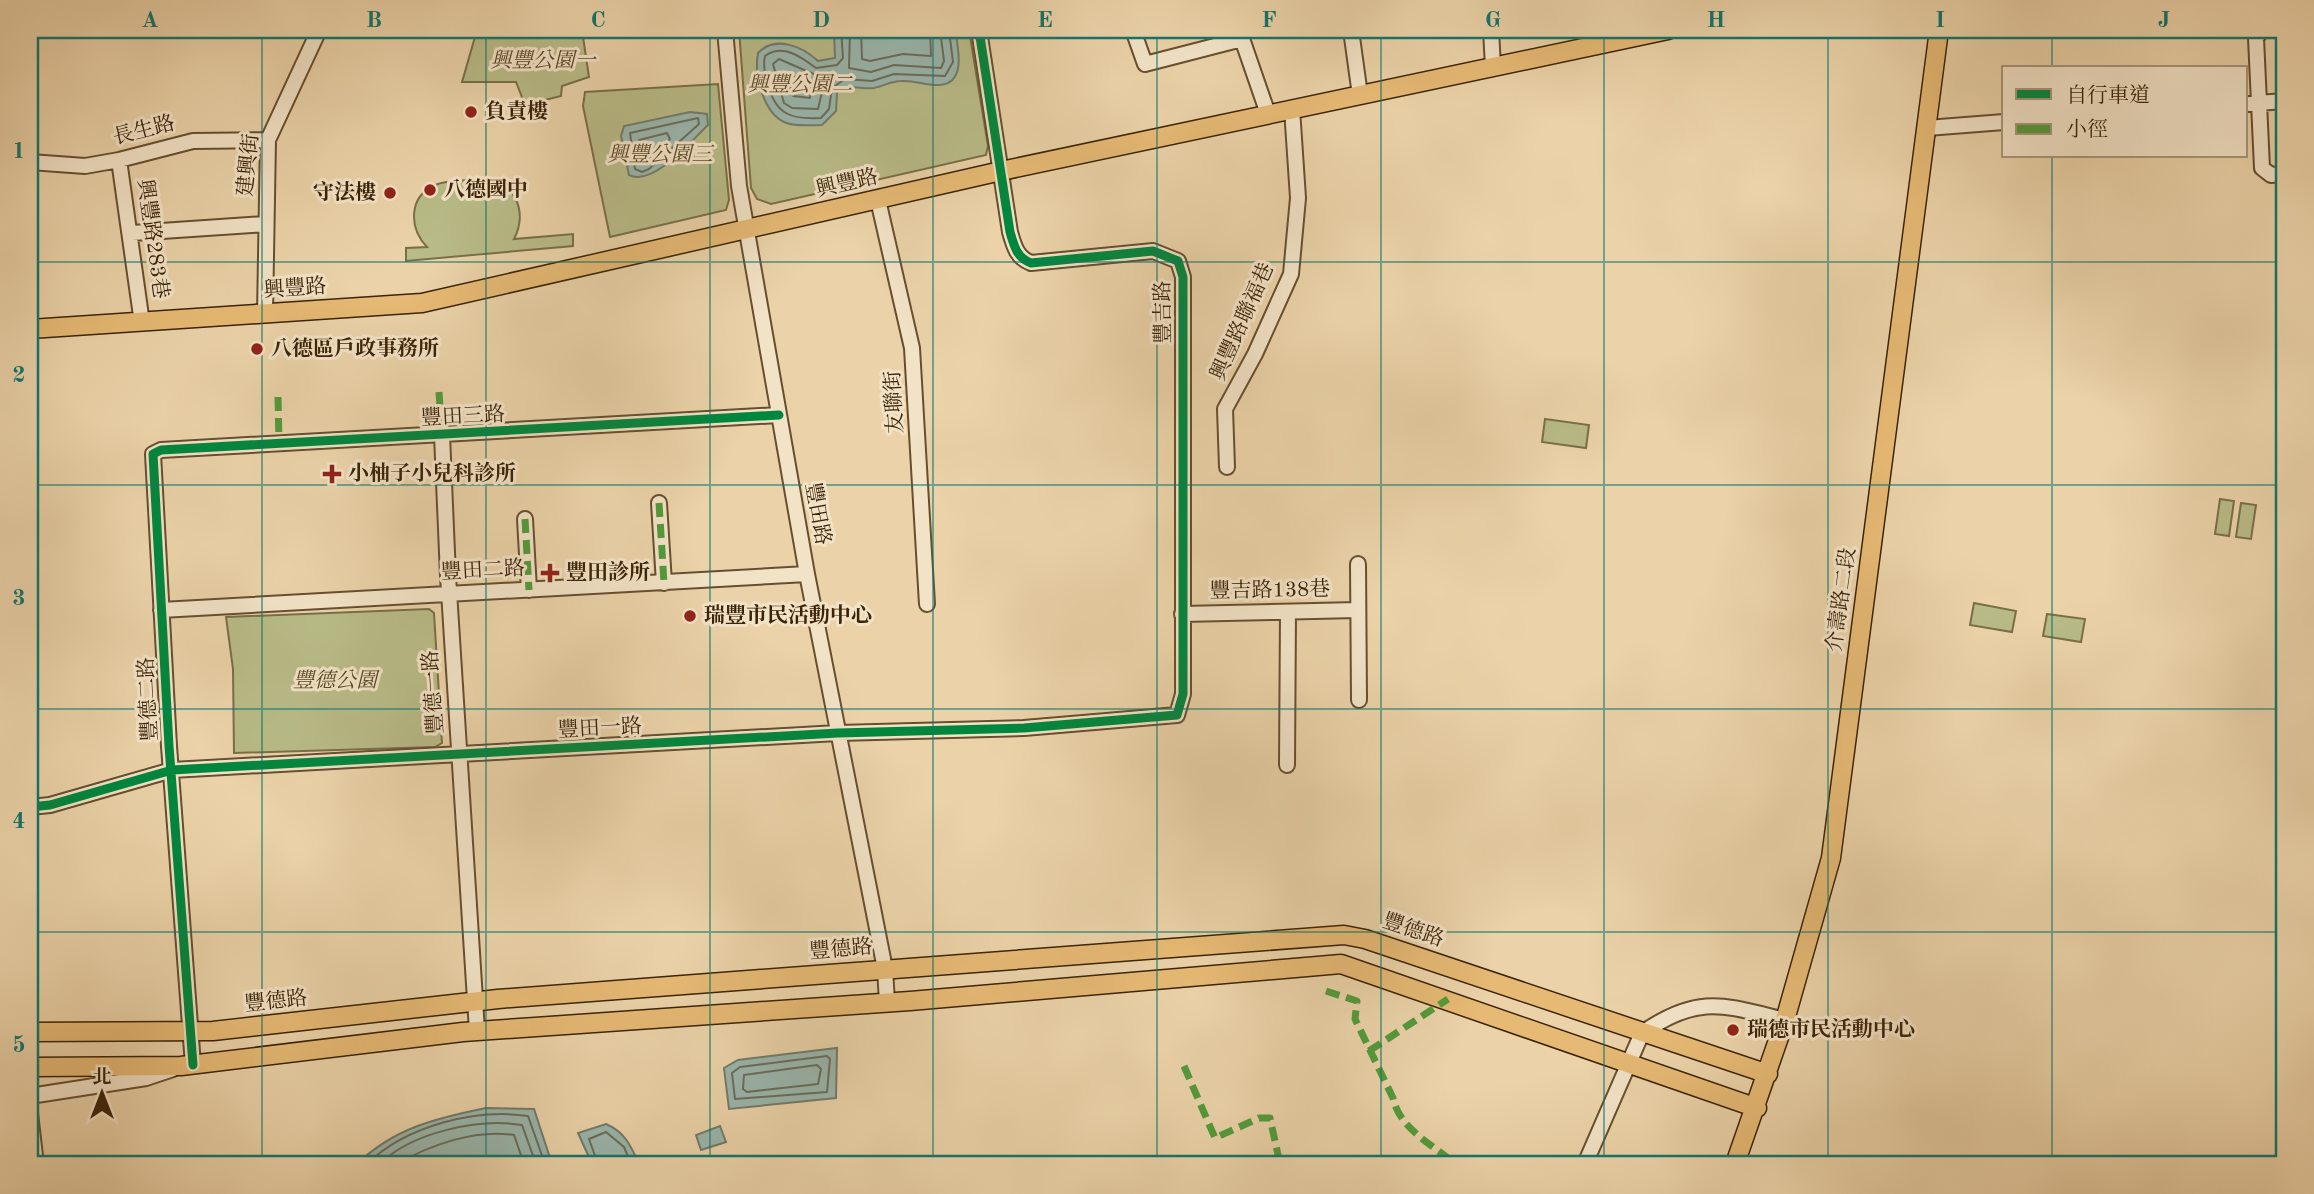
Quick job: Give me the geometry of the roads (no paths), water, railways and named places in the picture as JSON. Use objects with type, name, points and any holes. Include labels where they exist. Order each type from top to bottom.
[{"type":"main road","name":"興豐路","points":[[30,329],[422,303],[1001,171],[1668,30]]},
{"type":"main road","name":"介壽路二段","points":[[1735,1164],[1757,1108],[1785,1020],[1831,859],[1939,30]]},
{"type":"main road","name":"豐德路","points":[[30,1032],[192,1032],[284,1025],[475,1001],[1344,935],[1365,939],[1768,1074]]},
{"type":"main road","points":[[30,1067],[187,1066],[477,1031],[887,1003],[1341,964],[1757,1108]]},
{"type":"street","name":"建興街","points":[[265,314],[268,140],[319,30]]},
{"type":"street","name":"豐田路","points":[[725,30],[739,186],[807,574],[885,969],[887,1003]]},
{"type":"street","name":"豐吉路","points":[[979,30],[1014,248],[1022,260],[1031,263],[1153,251],[1178,261],[1182,277],[1183,694],[1177,715]]},
{"type":"street","points":[[1133,30],[1145,64],[1240,34],[1268,114]]},
{"type":"street","points":[[1351,30],[1360,95]]},
{"type":"street","points":[[1490,30],[1493,66]]},
{"type":"street","points":[[2262,30],[2256,38],[2253,104],[2262,168],[2271,175],[2284,174]]},
{"type":"street","points":[[30,98],[30,105]]},
{"type":"street","points":[[2253,104],[2284,101]]},
{"type":"street","name":"興豐路聯福巷","points":[[1227,467],[1225,409],[1255,354],[1292,274],[1298,198],[1292,109]]},
{"type":"street","points":[[1927,128],[2002,122]]},
{"type":"street","name":"長生路","points":[[30,162],[85,166],[193,141],[268,140]]},
{"type":"street","name":"興豐路283巷","points":[[119,160],[132,233],[142,323]]},
{"type":"street","name":"友聯街","points":[[878,200],[912,348],[927,604]]},
{"type":"street","points":[[132,233],[265,224]]},
{"type":"street","name":"豐田三路","points":[[152,457],[160,450],[779,415]]},
{"type":"street","name":"豐德一路","points":[[442,435],[449,594],[477,1031]]},
{"type":"street","name":"豐德二路","points":[[152,457],[192,1032],[187,1066]]},
{"type":"street","points":[[659,503],[664,583]]},
{"type":"street","points":[[525,519],[529,590]]},
{"type":"street","points":[[1358,564],[1359,701]]},
{"type":"street","name":"豐田二路","points":[[161,610],[807,574]]},
{"type":"street","name":"豐吉路138巷","points":[[1182,614],[1358,610]]},
{"type":"street","points":[[1287,765],[1288,612]]},
{"type":"street","name":"豐田一路","points":[[30,807],[50,805],[172,770],[838,733],[1024,728],[1177,715]]},
{"type":"street","points":[[1585,1164],[1642,1032],[1694,1005],[1726,1005],[1785,1020]]},
{"type":"street","points":[[30,1096],[146,1078],[187,1066]]},
{"type":"street","points":[[30,1113],[36,1164]]},
{"type":"water","points":[[834,30],[955,30],[959,55],[957,72],[948,83],[939,85],[901,81],[874,88],[847,88],[837,92],[836,111],[822,125],[784,122],[765,101],[757,71],[758,53],[772,45],[780,44],[796,47],[818,61],[835,58]]},
{"type":"water","points":[[690,112],[707,114],[708,125],[660,169],[639,177],[629,175],[621,136],[624,126]]},
{"type":"water","points":[[837,1048],[836,1098],[729,1109],[724,1068],[738,1060]]},
{"type":"water","points":[[486,1108],[534,1109],[552,1164],[357,1164],[386,1141],[417,1126]]},
{"type":"water","points":[[606,1124],[623,1135],[639,1164],[592,1164],[578,1133]]},
{"type":"water","points":[[720,1126],[726,1142],[701,1150],[696,1135]]},
{"type":"place","name":"負責樓","points":[[471,112]]},
{"type":"place","name":"八德國中","points":[[430,190]]},
{"type":"place","name":"守法樓","points":[[390,193]]},
{"type":"place","name":"八德區戶政事務所","points":[[257,349]]},
{"type":"place","name":"小柚子小兒科診所","points":[[332,474]]},
{"type":"place","name":"豐田診所","points":[[550,573]]},
{"type":"place","name":"瑞豐市民活動中心","points":[[690,616]]},
{"type":"place","name":"瑞德市民活動中心","points":[[1733,1030]]},
{"type":"park label","name":"興豐公園一","points":[[543,61]]},
{"type":"park label","name":"興豐公園二","points":[[800,85]]},
{"type":"park label","name":"興豐公園三","points":[[660,155]]},
{"type":"park label","name":"豐德公園","points":[[335,681]]}]
